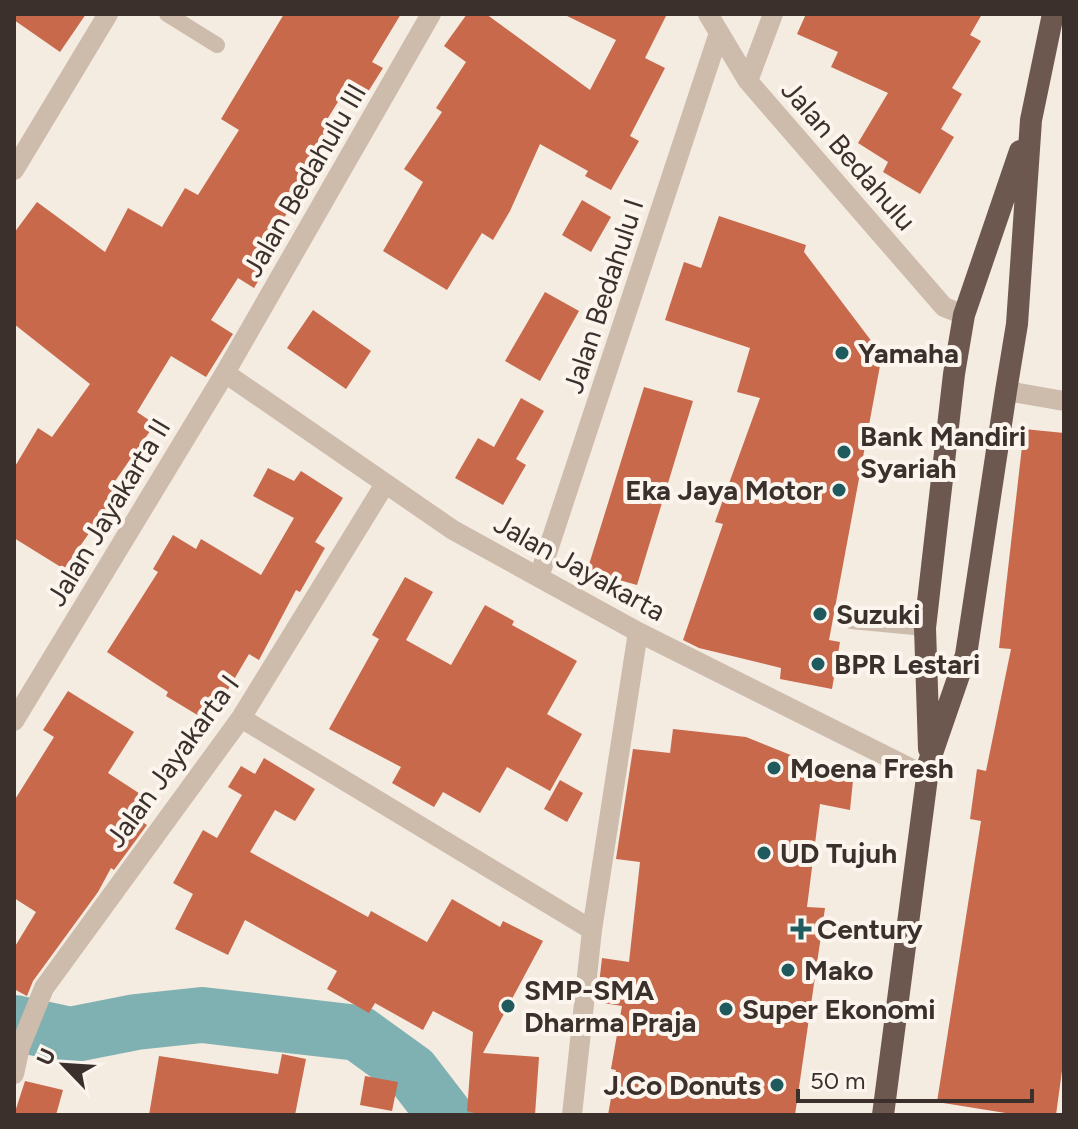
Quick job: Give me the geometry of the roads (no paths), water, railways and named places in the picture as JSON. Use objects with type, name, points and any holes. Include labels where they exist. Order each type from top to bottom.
[{"type":"highway","points":[[883,1115],[929,769],[925,628],[954,374],[964,315],[1031,120],[1053,14]]},
{"type":"highway","points":[[929,769],[966,655],[1017,324],[1031,120]]},
{"type":"street","points":[[14,170],[108,14]]},
{"type":"street","name":"Jalan Bedahulu III","points":[[225,373],[431,14]]},
{"type":"street","name":"Jalan Bedahulu","points":[[708,14],[748,81],[944,307],[964,315]]},
{"type":"street","points":[[748,81],[773,14]]},
{"type":"street","name":"Jalan Bedahulu I","points":[[539,577],[719,33]]},
{"type":"street","name":"Jalan Jayakarta","points":[[225,373],[453,530],[638,632],[929,769]]},
{"type":"street","name":"Jalan Jayakarta II","points":[[14,721],[225,373]]},
{"type":"street","points":[[1006,391],[1064,401]]},
{"type":"street","name":"Jalan Jayakarta I","points":[[14,1074],[20,1047],[38,999],[241,718],[385,484]]},
{"type":"street","points":[[572,1115],[592,930],[638,632]]},
{"type":"street","points":[[241,718],[592,930]]},
{"type":"lane","points":[[167,14],[217,45]]},
{"type":"lane","points":[[851,621],[925,628]]},
{"type":"waterway","points":[[14,1023],[70,1035],[136,1022],[202,1015],[358,1033],[412,1072],[445,1115]]},
{"type":"place","name":"Yamaha","points":[[842,353]]},
{"type":"place","name":"Bank Mandiri Syariah","points":[[844,452]]},
{"type":"place","name":"Eka Jaya Motor","points":[[839,490]]},
{"type":"place","name":"Suzuki","points":[[820,614]]},
{"type":"place","name":"BPR Lestari","points":[[818,664]]},
{"type":"place","name":"Moena Fresh","points":[[774,768]]},
{"type":"place","name":"UD Tujuh","points":[[764,853]]},
{"type":"place","name":"Century","points":[[801,929]]},
{"type":"place","name":"Mako","points":[[788,970]]},
{"type":"place","name":"SMP-SMA Dharma Praja","points":[[508,1006]]},
{"type":"place","name":"Super Ekonomi","points":[[726,1009]]},
{"type":"place","name":"J.Co Donuts","points":[[777,1085]]}]
